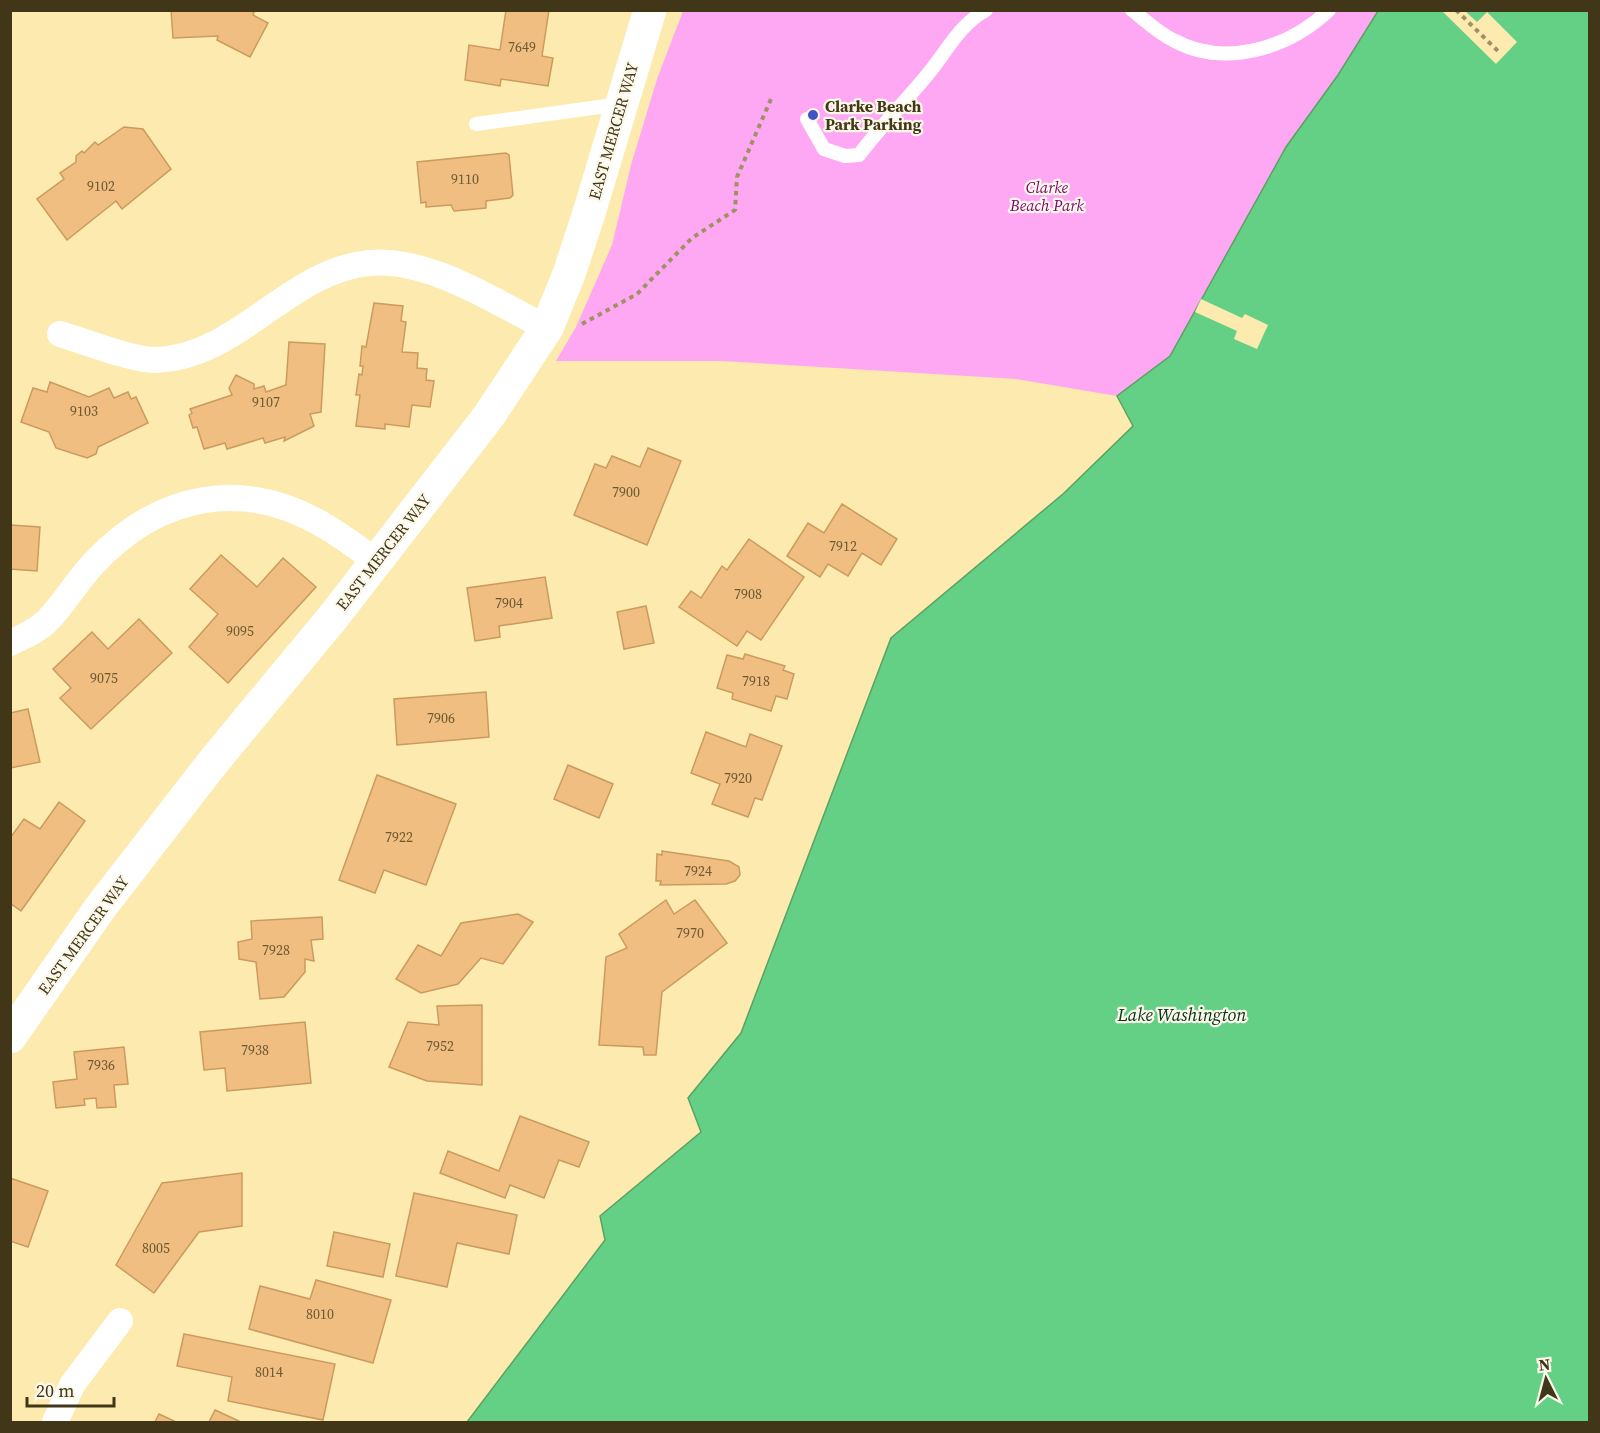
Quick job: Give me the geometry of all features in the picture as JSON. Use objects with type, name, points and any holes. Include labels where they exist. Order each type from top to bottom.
[{"type":"street","name":"EAST MERCER WAY","points":[[10,1037],[100,908],[488,417],[547,328],[582,234],[650,10]]},
{"type":"street","points":[[60,334],[154,360],[180,357],[207,350],[321,277],[346,267],[370,263],[428,270],[547,328]]},
{"type":"street","points":[[10,643],[48,621],[93,563],[122,534],[160,511],[195,500],[228,497],[286,508],[322,524],[376,561]]},
{"type":"street","points":[[55,1422],[72,1385],[120,1321]]},
{"type":"lane","points":[[807,119],[824,148],[845,156],[859,155],[929,73],[956,36],[972,18],[986,10]]},
{"type":"lane","points":[[1132,10],[1173,40],[1210,54],[1228,55],[1258,49],[1292,36],[1329,10]]},
{"type":"lane","points":[[476,124],[621,104]]},
{"type":"path","points":[[1456,10],[1500,53]]},
{"type":"path","points":[[547,328],[576,327],[637,294],[692,238],[735,210],[737,177],[771,99]]},
{"type":"green space","name":"Clarke Beach Park","points":[[683,11],[1378,11],[1338,75],[1286,147],[1170,356],[1117,396],[1016,379],[721,361],[556,361],[576,327],[612,245],[631,165],[657,79]]},
{"type":"water","name":"Lake Washington","points":[[1378,11],[1589,11],[1589,1422],[467,1422],[605,1240],[600,1216],[701,1132],[688,1098],[741,1033],[891,638],[1063,494],[1133,426],[1117,396],[1170,356],[1286,147],[1338,75]]},
{"type":"pier","points":[[1442,11],[1465,11],[1477,22],[1487,12],[1517,42],[1496,64]]},
{"type":"pier","points":[[1201,299],[1242,318],[1245,314],[1268,325],[1257,349],[1234,339],[1237,331],[1195,312]]},
{"type":"building","points":[[171,10],[251,10],[254,12],[253,15],[268,23],[250,57],[217,40],[218,36],[173,38]]},
{"type":"building","points":[[506,10],[549,10],[542,56],[553,58],[548,86],[501,79],[500,86],[465,80],[469,45],[500,50]]},
{"type":"building","points":[[124,127],[143,129],[171,169],[122,209],[116,201],[67,240],[37,199],[64,179],[60,173],[76,162],[76,156],[82,151],[84,153],[95,142],[98,145]]},
{"type":"building","points":[[506,153],[509,155],[513,195],[510,198],[486,201],[486,208],[454,211],[451,205],[426,207],[426,202],[421,203],[417,162]]},
{"type":"building","points":[[374,303],[403,306],[401,321],[406,322],[402,352],[418,353],[417,368],[427,369],[426,380],[434,381],[430,407],[412,405],[409,427],[385,424],[385,429],[356,426],[360,395],[356,395],[359,374],[362,375],[363,366],[360,366],[362,346],[366,347]]},
{"type":"building","points":[[289,342],[325,344],[321,412],[310,414],[314,426],[284,441],[285,437],[265,443],[263,438],[227,449],[225,443],[204,449],[197,427],[193,428],[189,415],[192,413],[190,409],[232,395],[229,388],[236,375],[254,384],[254,389],[264,386],[266,392],[286,385]]},
{"type":"building","points":[[50,382],[89,397],[109,388],[114,398],[128,392],[131,399],[136,397],[148,423],[98,447],[96,454],[87,458],[56,448],[49,432],[21,422],[33,388],[47,392]]},
{"type":"building","points":[[648,448],[681,461],[647,545],[574,515],[595,464],[606,468],[612,456],[640,467]]},
{"type":"building","points":[[842,504],[897,539],[881,565],[862,553],[848,576],[828,564],[820,577],[787,556],[808,523],[824,533]]},
{"type":"building","points":[[10,525],[40,527],[37,571],[10,569]]},
{"type":"building","points":[[749,539],[804,577],[761,640],[747,631],[737,646],[679,607],[691,591],[701,598],[722,566],[727,570]]},
{"type":"building","points":[[221,555],[257,587],[283,558],[316,587],[228,683],[189,647],[218,614],[190,589]]},
{"type":"building","points":[[545,577],[552,618],[499,626],[500,637],[475,641],[467,588]]},
{"type":"building","points":[[646,606],[654,643],[624,649],[617,612]]},
{"type":"building","points":[[139,619],[172,653],[91,729],[60,698],[71,688],[53,669],[92,632],[108,649]]},
{"type":"building","points":[[745,654],[785,666],[783,670],[794,674],[787,699],[776,696],[771,711],[732,699],[733,693],[717,688],[727,655],[743,659]]},
{"type":"building","points":[[486,692],[489,737],[397,745],[394,699]]},
{"type":"building","points":[[28,709],[40,762],[10,768],[10,713]]},
{"type":"building","points":[[706,732],[746,747],[750,734],[782,746],[762,800],[755,798],[748,817],[712,804],[720,784],[691,773]]},
{"type":"building","points":[[568,765],[613,784],[599,818],[554,799]]},
{"type":"building","points":[[377,775],[456,804],[426,885],[384,870],[375,893],[339,880]]},
{"type":"building","points":[[59,802],[85,821],[21,911],[10,903],[10,838],[24,819],[40,829]]},
{"type":"building","points":[[662,851],[729,861],[739,867],[740,875],[735,881],[726,884],[660,885],[661,881],[656,881],[657,854],[662,855]]},
{"type":"building","points":[[666,900],[674,914],[695,900],[727,943],[662,992],[656,1055],[644,1055],[643,1047],[599,1045],[606,957],[627,948],[619,934]]},
{"type":"building","points":[[518,914],[533,922],[503,964],[481,958],[458,984],[421,993],[396,979],[418,945],[441,956],[461,923]]},
{"type":"building","points":[[322,917],[323,939],[311,940],[314,961],[305,959],[305,972],[284,997],[260,999],[256,962],[239,959],[238,942],[252,939],[251,921]]},
{"type":"building","points":[[482,1005],[482,1085],[427,1081],[389,1067],[408,1022],[439,1025],[437,1006]]},
{"type":"building","points":[[305,1022],[311,1083],[227,1091],[225,1068],[204,1070],[200,1032]]},
{"type":"building","points":[[124,1047],[128,1084],[114,1085],[116,1107],[97,1108],[96,1098],[84,1099],[85,1105],[56,1108],[53,1082],[77,1079],[74,1052]]},
{"type":"building","points":[[520,1116],[589,1142],[579,1167],[559,1160],[544,1198],[510,1185],[505,1198],[440,1173],[448,1151],[499,1171]]},
{"type":"building","points":[[242,1173],[242,1226],[199,1232],[154,1293],[116,1265],[162,1183]]},
{"type":"building","points":[[10,1178],[48,1191],[28,1247],[10,1241]]},
{"type":"building","points":[[414,1193],[517,1215],[509,1254],[457,1243],[447,1287],[396,1276]]},
{"type":"building","points":[[334,1232],[390,1244],[383,1277],[327,1266]]},
{"type":"building","points":[[316,1280],[391,1300],[373,1363],[249,1329],[260,1286],[310,1299]]},
{"type":"building","points":[[184,1334],[335,1364],[323,1420],[228,1401],[232,1377],[177,1366]]},
{"type":"building","points":[[215,1410],[241,1422],[209,1422]]},
{"type":"building","points":[[159,1414],[176,1422],[155,1422]]},
{"type":"place","name":"Clarke Beach Park Parking","points":[[813,115]]}]
